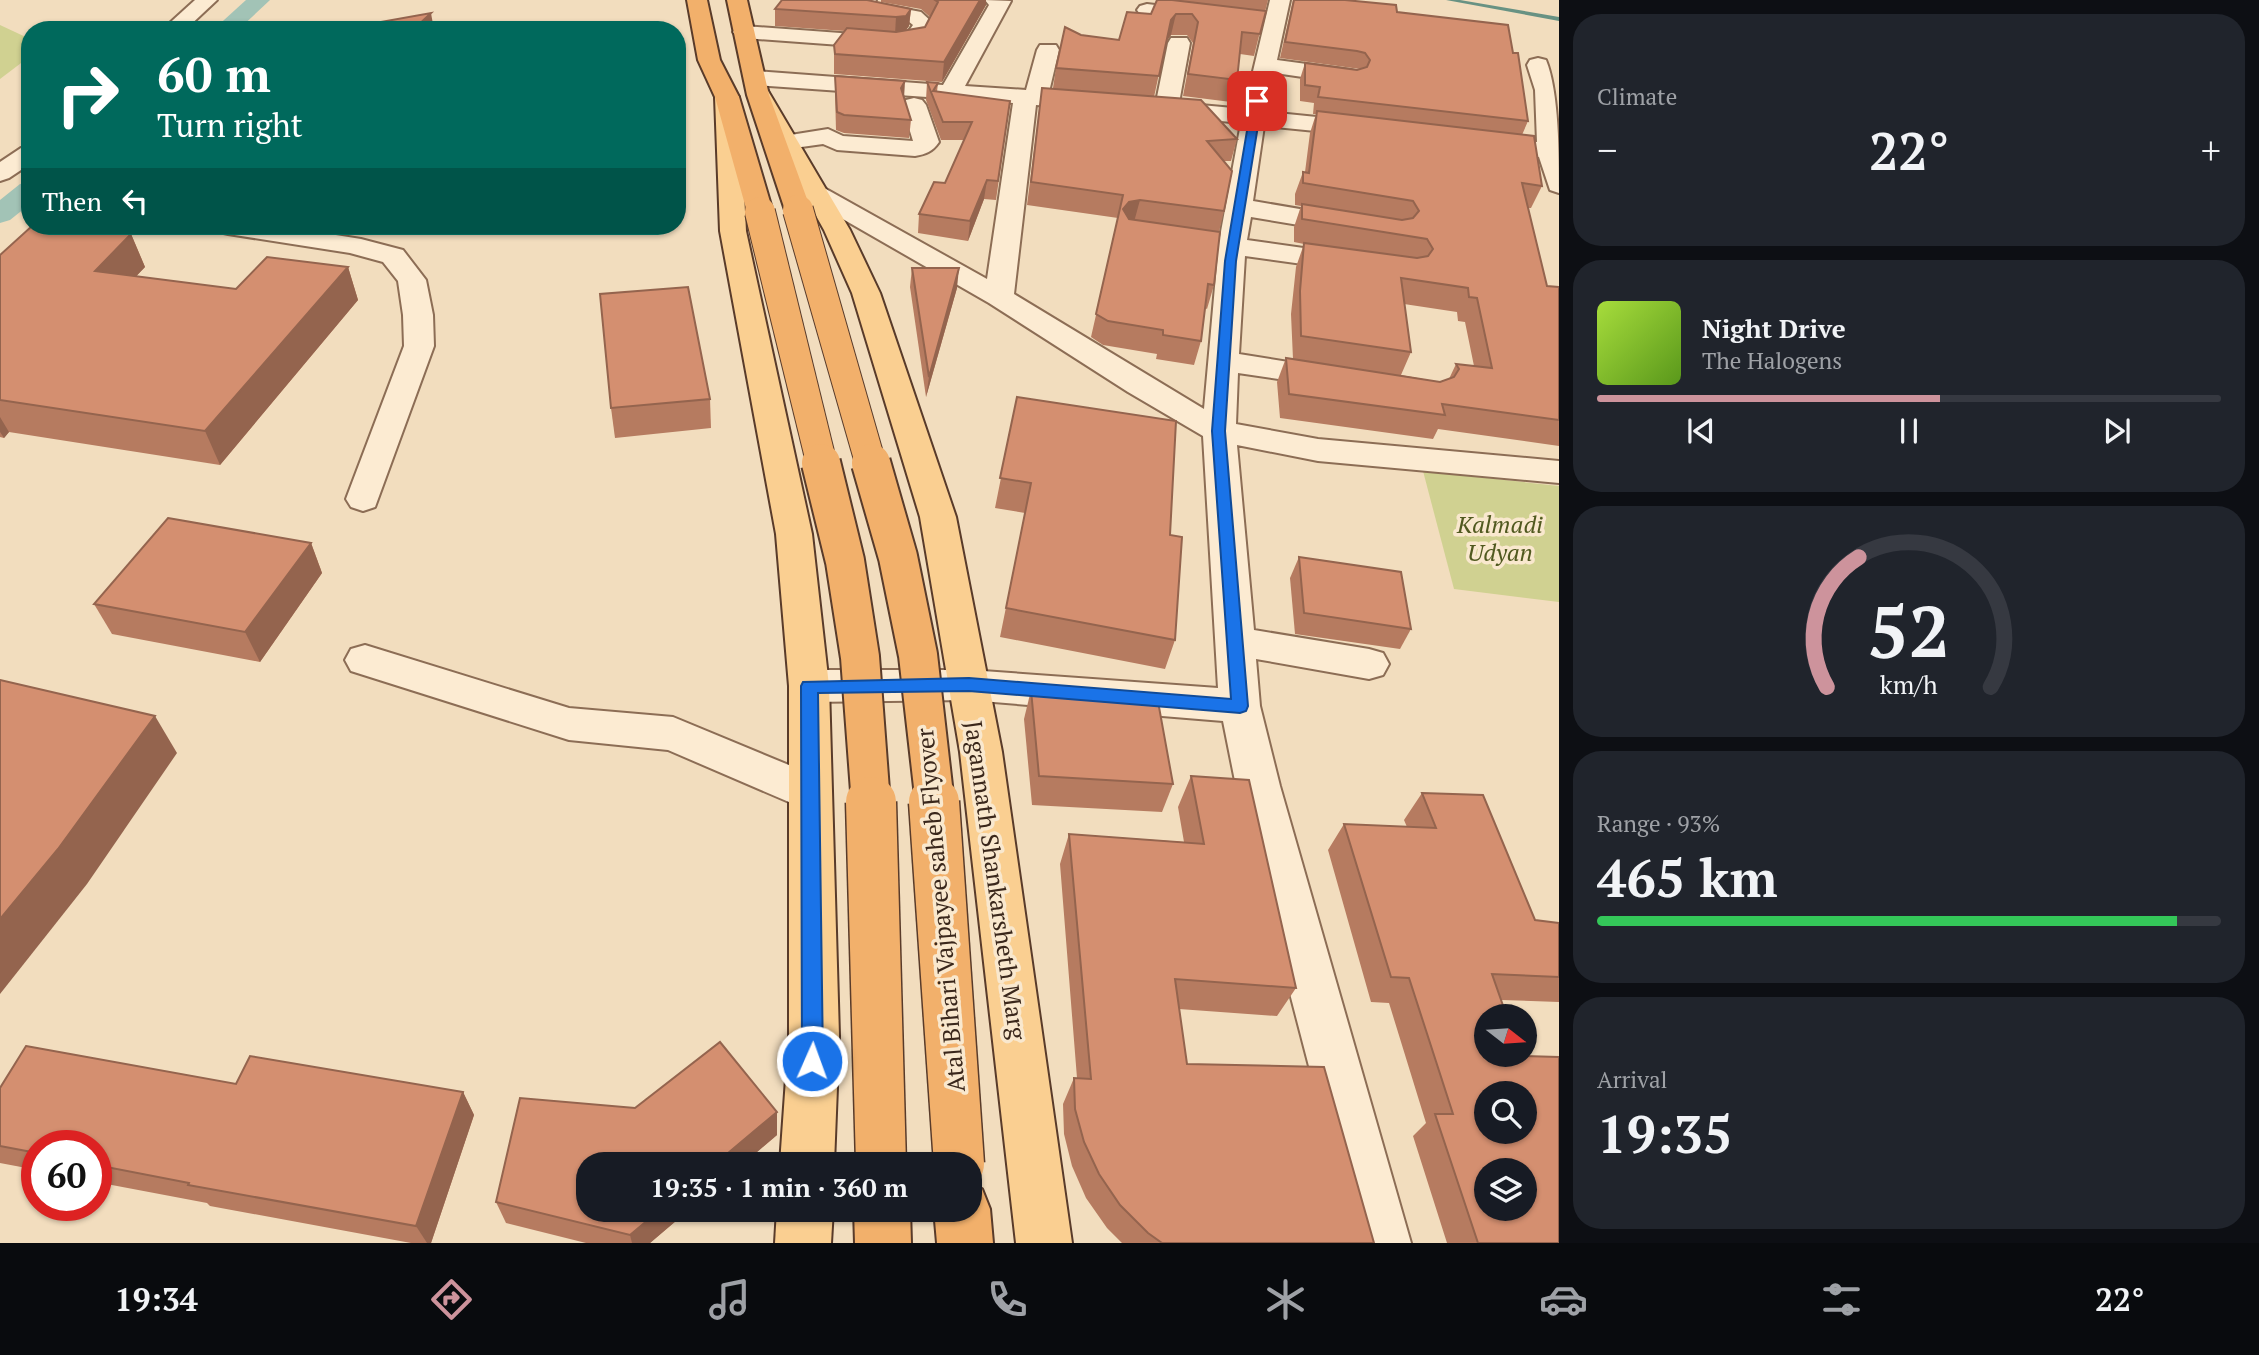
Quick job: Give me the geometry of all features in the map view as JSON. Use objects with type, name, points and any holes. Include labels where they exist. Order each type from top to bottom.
[{"type":"highway","name":"Jagannath Shankarsheth Marg","points":[[697,0],[709,60],[747,90],[792,205]]},
{"type":"highway","name":"Jagannath Shankarsheth Marg","points":[[737,0],[744,32],[747,90],[792,205]]},
{"type":"highway","points":[[792,205],[860,657],[873,834],[881,1152]]},
{"type":"highway","name":"Atal Bihari Vajpayee saheb Flyover","points":[[792,205],[898,557],[918,655],[938,835],[958,1152]]},
{"type":"highway","points":[[882,1222],[883,1243]]},
{"type":"highway","points":[[963,1222],[965,1243]]},
{"type":"main road","name":"Jagannath Shankarsheth Marg","points":[[747,90],[787,142],[792,205],[837,230],[866,293],[934,502],[981,752],[1044,1243]]},
{"type":"main road","name":"Jagannath Shankarsheth Marg","points":[[747,90],[733,231],[794,534],[809,686],[814,1036],[808,1152]]},
{"type":"main road","points":[[803,1243],[804,1222]]},
{"type":"street","points":[[182,21],[207,0]]},
{"type":"street","points":[[744,32],[895,43],[913,41],[924,24],[914,16],[858,7],[866,0]]},
{"type":"street","points":[[951,92],[1001,1],[995,0]]},
{"type":"street","points":[[1147,10],[1223,19]]},
{"type":"street","points":[[1268,16],[1265,65],[1233,246],[1219,431],[1240,706],[1258,786],[1383,1243]]},
{"type":"street","points":[[1166,108],[1179,43]]},
{"type":"street","points":[[999,297],[1031,98],[1048,50]]},
{"type":"street","points":[[1265,65],[1351,76]]},
{"type":"street","points":[[1538,65],[1553,91],[1559,184]]},
{"type":"street","points":[[747,90],[911,97]]},
{"type":"street","points":[[911,97],[928,142],[915,149],[837,143],[823,118],[824,102],[951,92],[1114,104]]},
{"type":"street","points":[[1140,106],[1388,132]]},
{"type":"street","points":[[787,142],[823,118]]},
{"type":"street","points":[[1456,140],[1555,151]]},
{"type":"street","points":[[0,173],[21,159]]},
{"type":"street","points":[[792,205],[999,297],[1139,385],[1219,431],[1268,443],[1318,450],[1559,471]]},
{"type":"street","points":[[1239,206],[1367,228]]},
{"type":"street","points":[[286,235],[351,245],[394,256],[412,280],[418,315],[419,346],[363,499]]},
{"type":"street","points":[[1183,240],[1380,267]]},
{"type":"street","points":[[1224,361],[1361,383]]},
{"type":"street","points":[[1235,641],[1369,664]]},
{"type":"street","points":[[365,660],[569,724],[673,734],[810,793]]},
{"type":"street","points":[[809,686],[969,685],[1240,706]]},
{"type":"green space","points":[[0,25],[21,35],[21,63],[0,79]]},
{"type":"green space","name":"Kalmadi Udyan","points":[[1423,471],[1559,486],[1559,602],[1454,589]]},
{"type":"building","points":[[782,0],[867,0],[911,9],[906,16],[896,17],[775,9]]},
{"type":"building","points":[[935,0],[980,0],[944,62],[835,54],[834,45],[847,28],[896,32],[925,27],[938,2]]},
{"type":"building","points":[[1157,0],[1266,11],[1260,34],[1242,32],[1237,80],[1188,74],[1198,22],[1192,14],[1176,14],[1171,20],[1159,76],[1056,68],[1065,27],[1081,35],[1119,40],[1127,12],[1151,14]]},
{"type":"building","points":[[1294,0],[1345,0],[1396,5],[1397,12],[1508,25],[1513,53],[1518,53],[1528,121],[1318,97],[1320,87],[1305,85],[1305,63],[1357,70],[1367,67],[1370,60],[1365,53],[1357,51],[1285,42]]},
{"type":"building","points":[[431,13],[423,21],[386,21]]},
{"type":"building","points":[[835,76],[905,81],[901,88],[911,120],[844,115],[837,112]]},
{"type":"building","points":[[927,82],[938,83],[933,91],[1010,101],[998,181],[987,180],[970,221],[919,214],[934,182],[945,183],[972,122],[943,122]]},
{"type":"building","points":[[1042,88],[1201,100],[1237,139],[1207,141],[1232,171],[1224,211],[1140,200],[1129,202],[1123,209],[1129,219],[1220,232],[1214,285],[1208,284],[1201,341],[1163,335],[1163,330],[1108,321],[1096,314],[1123,195],[1031,182]]},
{"type":"building","points":[[1317,111],[1534,136],[1542,186],[1522,183],[1547,286],[1559,287],[1559,420],[1442,404],[1445,415],[1289,394],[1286,358],[1440,382],[1454,377],[1459,369],[1456,364],[1492,368],[1477,298],[1469,297],[1468,288],[1401,278],[1411,352],[1301,336],[1300,291],[1304,243],[1417,258],[1428,256],[1433,249],[1427,239],[1302,219],[1302,204],[1402,220],[1413,218],[1419,211],[1413,201],[1303,183],[1303,172],[1309,173]]},
{"type":"building","points":[[22,235],[130,235],[95,271],[236,289],[267,257],[348,267],[205,431],[0,400],[0,255]]},
{"type":"building","points":[[912,268],[959,268],[929,377]]},
{"type":"building","points":[[688,287],[710,399],[611,408],[600,294]]},
{"type":"building","points":[[1017,397],[1176,421],[1170,535],[1182,537],[1175,640],[1006,608],[1031,483],[1000,478]]},
{"type":"building","points":[[168,518],[311,543],[245,632],[94,604]]},
{"type":"building","points":[[1299,557],[1401,572],[1411,629],[1304,613]]},
{"type":"building","points":[[0,680],[155,716],[58,849],[0,919]]},
{"type":"building","points":[[1031,690],[1157,696],[1173,784],[1039,776]]},
{"type":"building","points":[[1191,776],[1249,780],[1296,988],[1175,979],[1187,1064],[1324,1067],[1374,1243],[1162,1243],[1120,1205],[1099,1174],[1084,1142],[1075,1109],[1074,1078],[1091,1079],[1069,834],[1204,844]]},
{"type":"building","points":[[1422,793],[1483,795],[1535,920],[1559,923],[1559,977],[1492,974],[1502,1004],[1474,1004],[1474,1068],[1536,1068],[1537,1056],[1559,1057],[1559,1243],[1478,1243],[1435,1114],[1453,1114],[1409,978],[1391,977],[1344,824],[1436,828]]},
{"type":"building","points":[[720,1042],[777,1112],[729,1152],[576,1152],[576,1222],[496,1202],[520,1098],[635,1108]]},
{"type":"building","points":[[26,1046],[236,1084],[250,1056],[463,1092],[416,1226],[188,1185],[189,1183],[112,1168],[112,1130],[21,1130],[21,1150],[0,1146],[0,1088]]},
{"type":"building","points":[[577,1222],[646,1222],[630,1235]]},
{"type":"waterway","points":[[234,21],[259,0]]},
{"type":"waterway","points":[[1449,0],[1559,19]]},
{"type":"waterway","points":[[0,214],[21,197]]},
{"type":"route","points":[[812,1061],[814,1036],[809,686],[969,685],[1240,706],[1219,431],[1230,261],[1257,101]]}]
